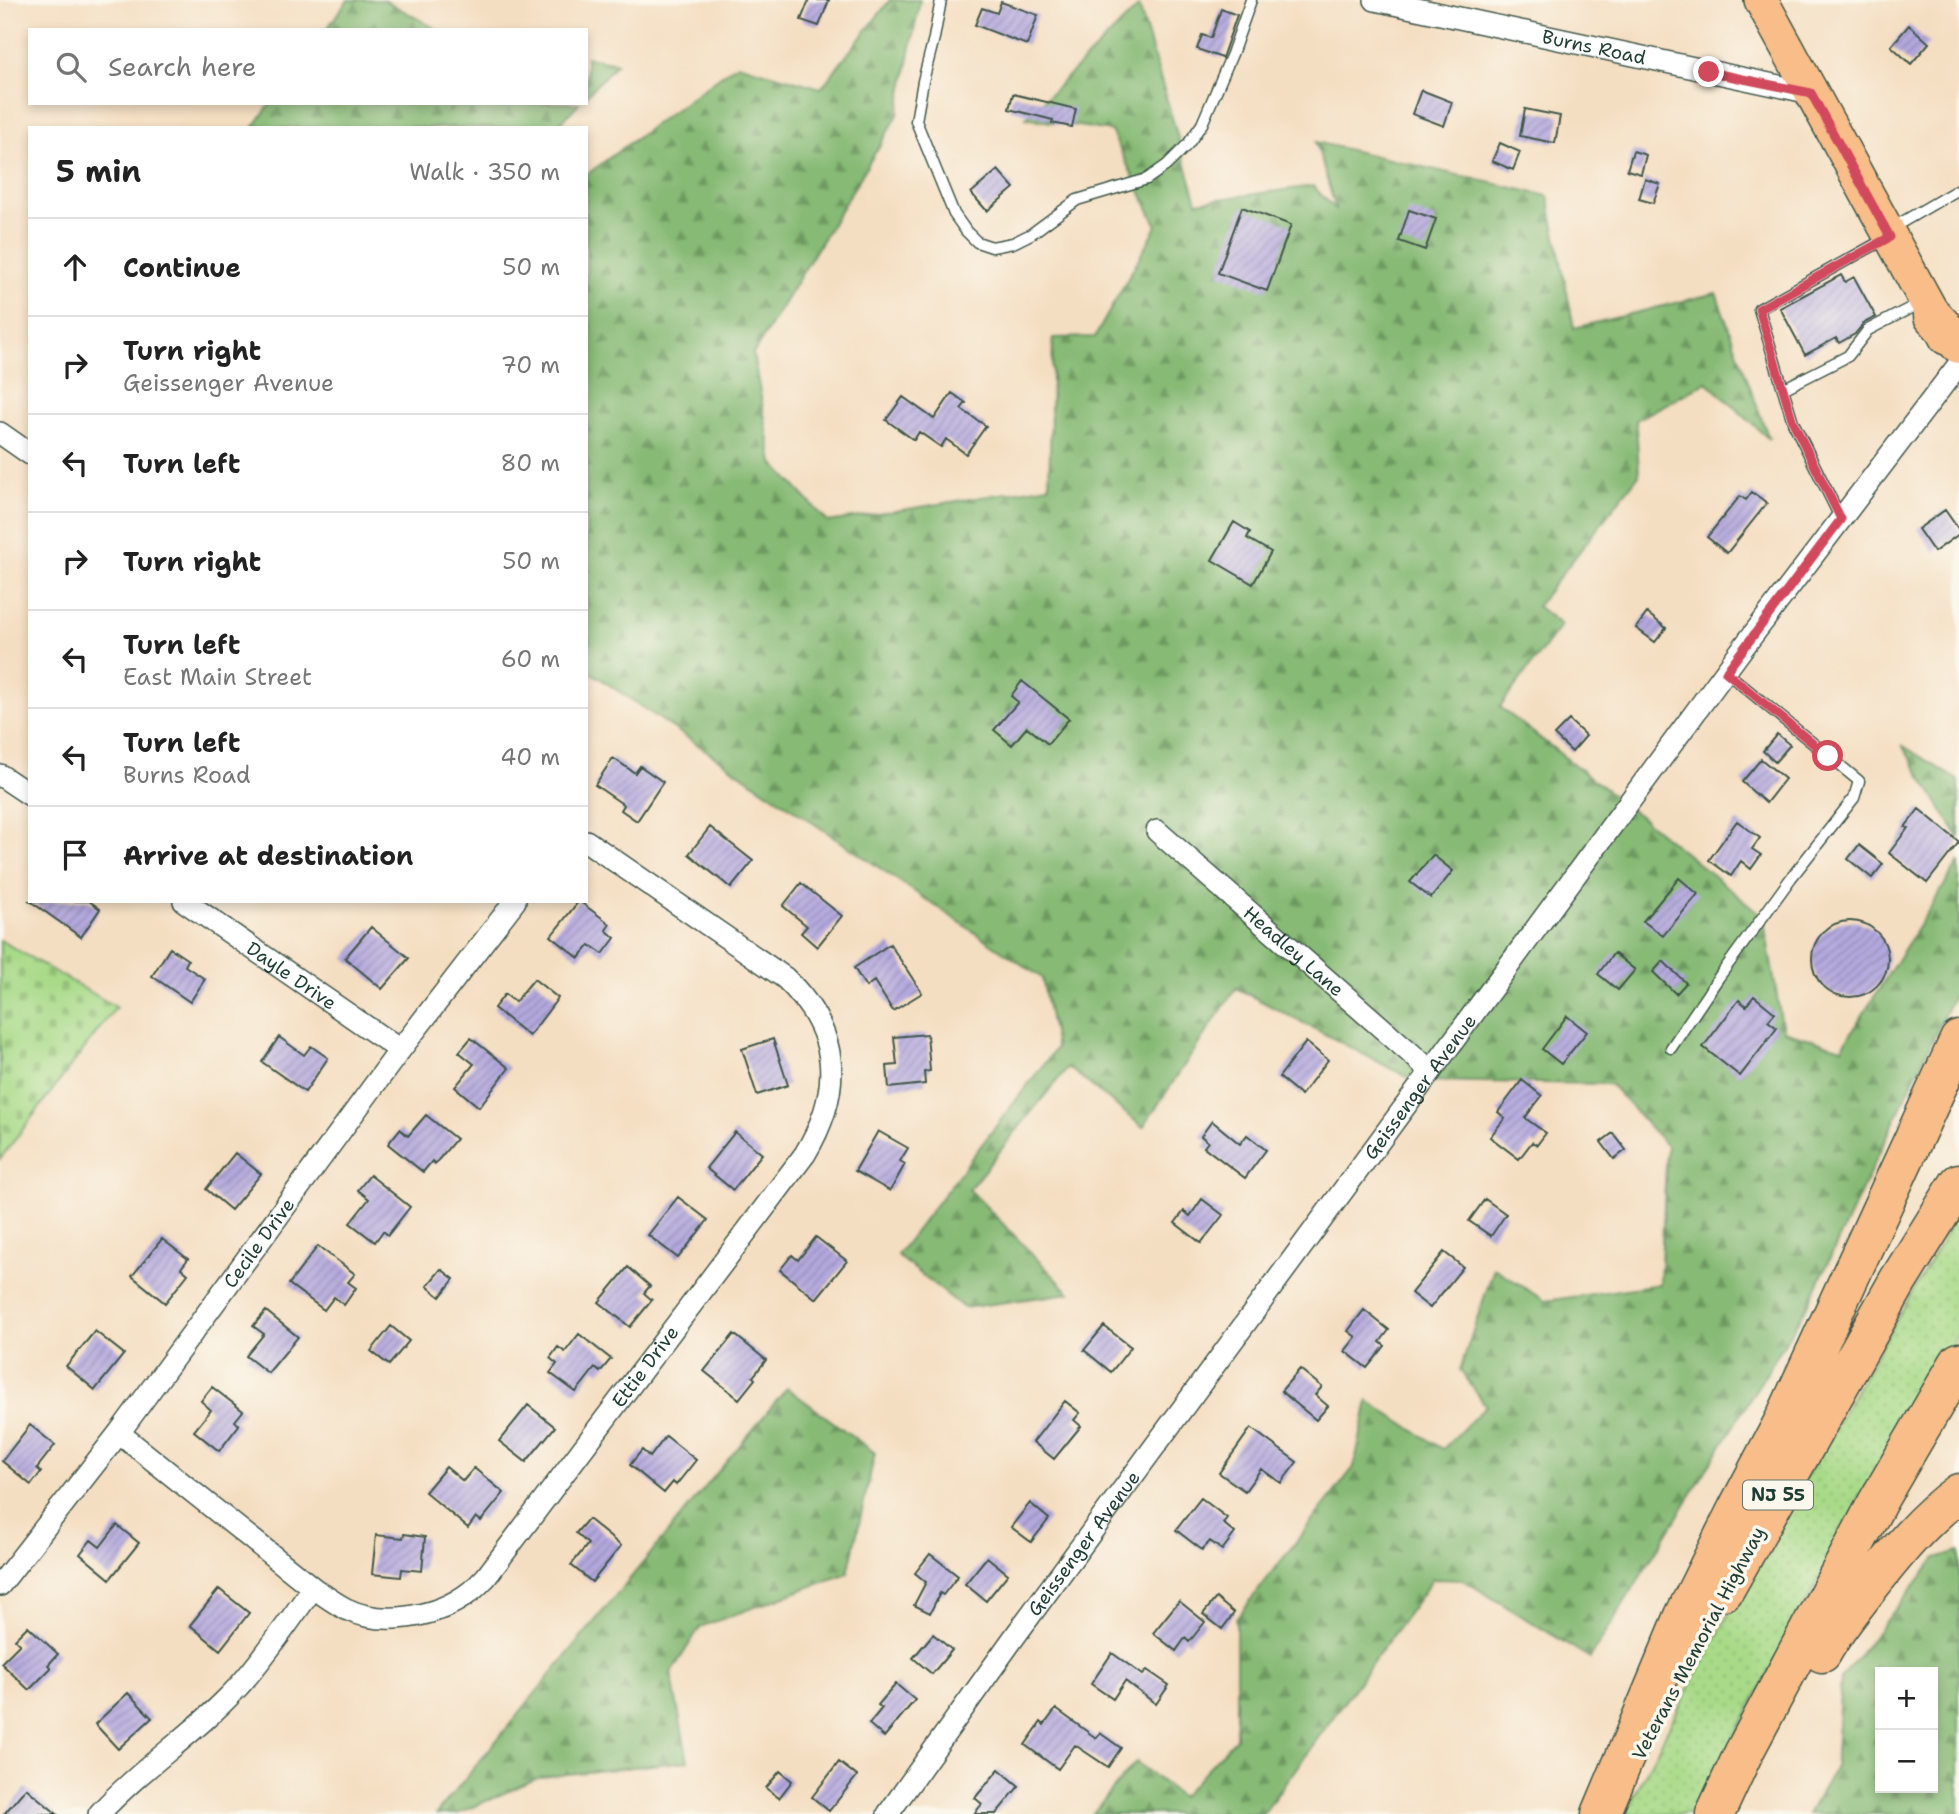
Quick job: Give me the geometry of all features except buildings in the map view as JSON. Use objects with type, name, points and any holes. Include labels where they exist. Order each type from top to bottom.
[{"type":"highway","points":[[1929,308],[1959,344]]},
{"type":"highway","points":[[1601,1814],[1684,1616],[1784,1420],[1959,1040]]},
{"type":"highway","name":"Veterans Memorial Highway","points":[[1608,1814],[1660,1710],[1740,1562],[1898,1281],[1959,1183]]},
{"type":"highway","points":[[1714,1814],[1749,1742],[1878,1501],[1959,1362]]},
{"type":"highway","points":[[1732,1814],[1766,1759],[1833,1632],[1904,1543],[1959,1493]]},
{"type":"main road","points":[[1761,0],[1959,363]]},
{"type":"street","name":"Burns Road","points":[[1375,0],[1811,93]]},
{"type":"street","name":"Geissenger Avenue","points":[[888,1814],[1015,1636],[1431,1071],[1959,363]]},
{"type":"street","points":[[0,433],[28,453]]},
{"type":"street","points":[[0,775],[28,794]]},
{"type":"street","name":"Headley Lane","points":[[1157,831],[1431,1071]]},
{"type":"street","name":"Ettie Drive","points":[[119,1433],[313,1588],[347,1609],[374,1617],[423,1614],[448,1605],[470,1592],[486,1577],[797,1165],[819,1131],[831,1081],[831,1057],[827,1037],[816,1013],[803,995],[785,978],[588,842]]},
{"type":"street","name":"Dayle Drive","points":[[187,903],[400,1050]]},
{"type":"street","name":"Cecile Drive","points":[[0,1585],[119,1433],[400,1050],[513,903]]},
{"type":"street","points":[[99,1814],[238,1687],[313,1588]]},
{"type":"lane","points":[[941,0],[916,121],[954,214],[978,242],[992,247],[1013,243],[1031,234],[1077,200],[1147,178],[1167,165],[1188,144],[1202,124],[1251,0]]},
{"type":"lane","points":[[1841,519],[1793,422],[1759,309],[1959,189]]},
{"type":"lane","points":[[1783,389],[1848,356],[1868,330],[1929,308]]},
{"type":"lane","points":[[1671,1048],[1719,976],[1854,798],[1859,781],[1726,672]]},
{"type":"green space","points":[[348,0],[384,0],[434,28],[327,28]]},
{"type":"green space","points":[[890,0],[920,0],[898,115],[753,354],[773,463],[828,522],[1049,486],[1053,338],[1095,337],[1157,226],[1111,131],[1026,118],[1139,6],[1197,202],[1313,186],[1336,210],[1316,142],[1548,196],[1574,328],[1716,293],[1769,439],[1707,382],[1636,420],[1639,475],[1537,606],[1561,625],[1500,707],[1763,916],[1783,1031],[1842,1048],[1959,862],[1959,983],[1807,1307],[1590,1658],[1463,1580],[1433,1579],[1263,1814],[1092,1814],[1136,1762],[1181,1797],[1236,1738],[1236,1619],[1354,1467],[1368,1401],[1443,1449],[1486,1406],[1460,1370],[1494,1268],[1545,1301],[1660,1284],[1667,1146],[1610,1084],[1415,1081],[1236,988],[1143,1127],[1068,1067],[969,1189],[1070,1293],[964,1308],[897,1255],[1056,1048],[1042,978],[588,670],[588,174],[737,64],[821,88]]},
{"type":"green space","points":[[588,57],[617,63],[588,94]]},
{"type":"green space","points":[[270,105],[450,105],[448,113],[456,105],[577,105],[558,126],[254,126]]},
{"type":"green space","points":[[1902,745],[1959,781],[1959,838]]},
{"type":"green space","points":[[0,940],[116,1007],[0,1159]]},
{"type":"green space","points":[[1959,1211],[1959,1332],[1865,1494],[1695,1814],[1625,1814],[1752,1570]]},
{"type":"green space","points":[[787,1388],[875,1453],[848,1573],[700,1627],[671,1673],[688,1761],[540,1777],[457,1814],[436,1814]]},
{"type":"green space","points":[[1959,1551],[1959,1814],[1808,1814],[1835,1768],[1841,1678],[1936,1558]]},
{"type":"route","points":[[1709,72],[1811,93],[1890,237],[1759,309],[1793,422],[1841,519],[1726,672],[1828,756]]}]
